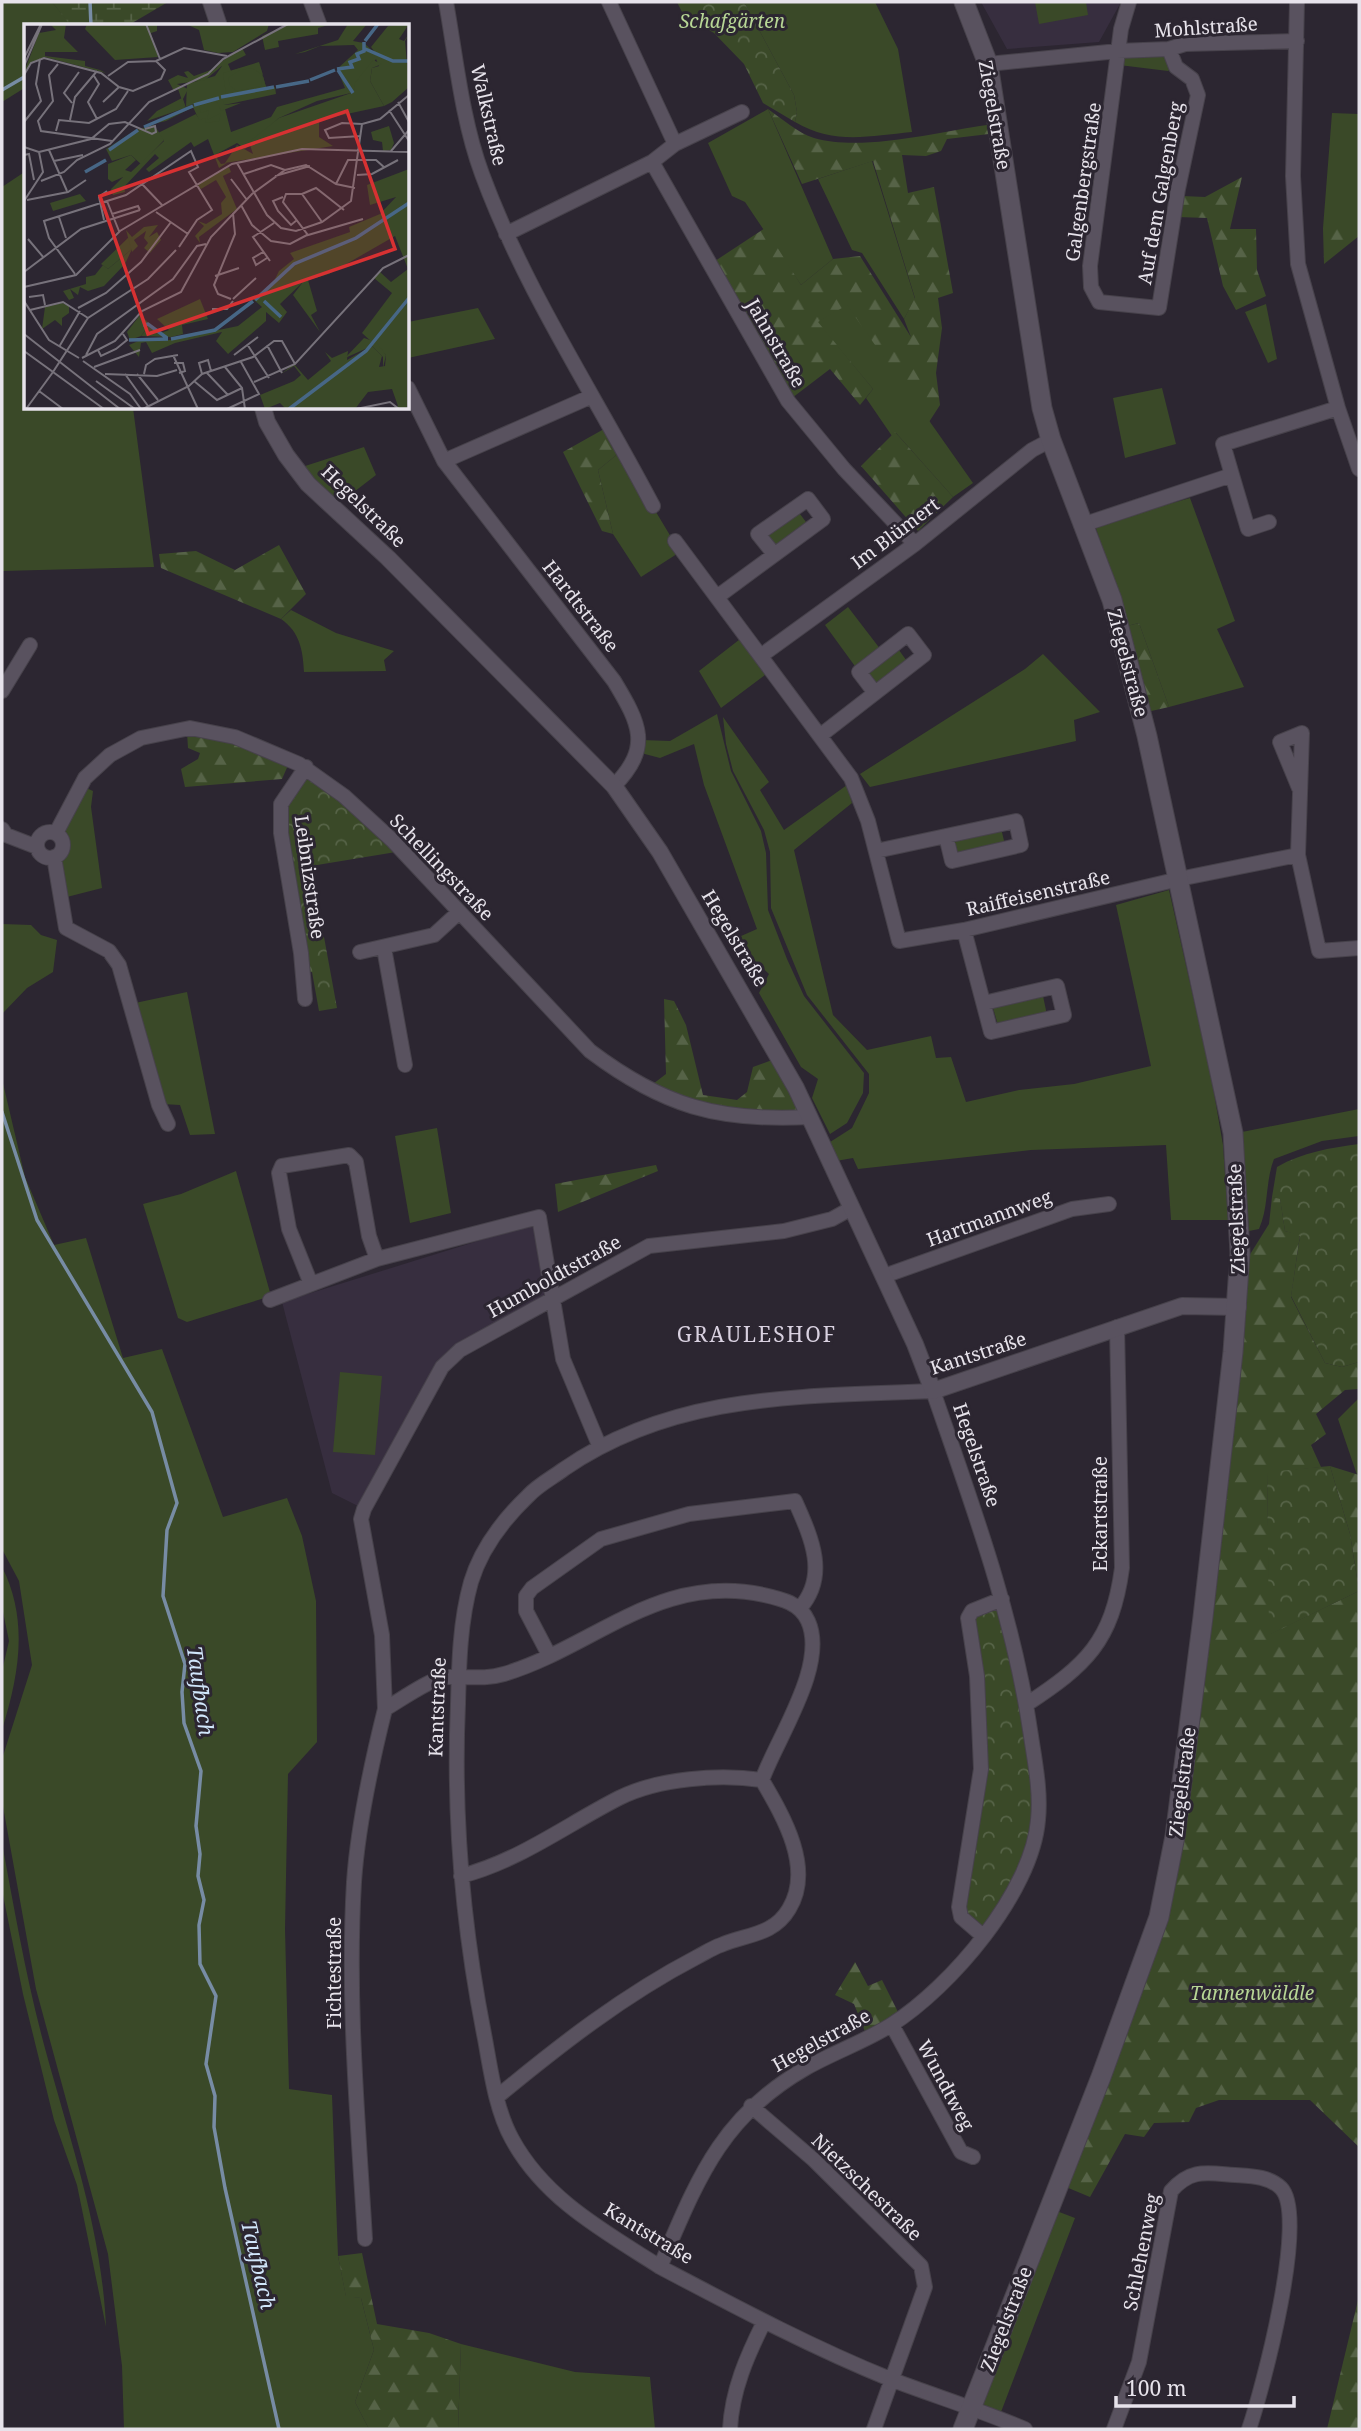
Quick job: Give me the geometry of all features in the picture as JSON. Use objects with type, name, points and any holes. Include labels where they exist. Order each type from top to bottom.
[{"type":"main road","name":"Ziegelstraße","points":[[963,2429],[1105,2066],[1159,1917],[1175,1836],[1238,1307],[1240,1253],[1233,1133],[1179,879],[1147,736],[1112,600],[1051,440],[1028,329],[988,64],[964,2]]},
{"type":"street","points":[[211,2],[218,24]]},
{"type":"street","points":[[311,2],[319,24]]},
{"type":"street","name":"Walkstraße","points":[[446,2],[473,148],[506,233],[590,397],[653,506]]},
{"type":"street","points":[[609,2],[675,144]]},
{"type":"street","name":"Galgenbergstraße","points":[[1113,305],[1099,302],[1091,287],[1090,266],[1118,51],[1129,2]]},
{"type":"street","points":[[1297,2],[1293,176],[1298,264],[1338,408],[1359,469]]},
{"type":"street","name":"Mohlstraße","points":[[1118,51],[1170,49],[1185,44],[1297,41]]},
{"type":"street","name":"Auf dem Galgenberg","points":[[1113,305],[1159,308],[1178,189],[1198,95],[1192,79],[1176,67],[1170,49]]},
{"type":"street","points":[[988,64],[1118,51]]},
{"type":"street","points":[[506,233],[652,162],[675,144],[742,112]]},
{"type":"street","name":"Jahnstraße","points":[[652,162],[788,401],[844,469],[915,544]]},
{"type":"street","name":"Hardtstraße","points":[[410,392],[444,461],[614,681],[629,706],[637,730],[639,753],[631,769],[614,786]]},
{"type":"street","points":[[444,461],[590,397]]},
{"type":"street","points":[[1269,522],[1248,530],[1223,444],[1338,408]]},
{"type":"street","name":"Hegelstraße","points":[[264,410],[267,422],[286,455],[308,484],[388,558],[614,786],[660,852],[760,1021],[810,1117],[850,1209],[884,1276],[933,1391],[1002,1600],[1027,1704],[1038,1782],[1038,1820],[1030,1861],[1009,1903],[956,1967],[892,2025],[805,2068],[751,2106],[722,2140],[696,2183],[660,2267]]},
{"type":"street","name":"Im Blümert","points":[[762,655],[915,544],[1032,450],[1051,440]]},
{"type":"street","points":[[1085,524],[1232,475]]},
{"type":"street","points":[[675,541],[851,778],[876,851],[946,836],[1016,821],[1021,845],[952,861],[946,836]]},
{"type":"street","points":[[717,597],[774,554]]},
{"type":"street","points":[[821,735],[924,655],[908,634],[859,672],[875,693]]},
{"type":"street","points":[[2,691],[30,645]]},
{"type":"street","name":"Schellingstraße","points":[[55,833],[85,778],[110,755],[141,738],[190,728],[235,737],[306,768],[335,789],[391,840],[590,1051],[642,1087],[681,1104],[729,1115],[771,1119],[810,1117]]},
{"type":"street","name":"Leibnizstraße","points":[[305,999],[301,953],[281,833],[281,804],[306,768]]},
{"type":"street","points":[[1299,788],[1298,855],[1319,951],[1359,948]]},
{"type":"street","points":[[2,829],[6,835],[37,847],[41,855],[54,857]]},
{"type":"street","name":"Schellingstraße","points":[[37,847],[42,834],[55,833]]},
{"type":"street","name":"Schellingstraße","points":[[55,833],[63,844],[61,852],[54,857],[66,928],[109,951],[119,965],[159,1105],[168,1124]]},
{"type":"street","name":"Raiffeisenstraße","points":[[876,851],[899,941],[906,942],[1179,879],[1298,855]]},
{"type":"street","points":[[360,952],[434,935],[458,913]]},
{"type":"street","points":[[964,930],[991,1032],[1064,1015],[1056,986],[984,1003]]},
{"type":"street","points":[[384,948],[405,1065]]},
{"type":"street","points":[[311,1284],[289,1229],[279,1172],[282,1166],[349,1155],[356,1162],[369,1236],[377,1259]]},
{"type":"street","name":"Hartmannweg","points":[[884,1276],[1072,1209],[1109,1204]]},
{"type":"street","name":"Humboldtstraße","points":[[363,1509],[442,1367],[460,1350],[649,1246],[784,1231],[832,1219],[850,1209]]},
{"type":"street","points":[[270,1300],[377,1259],[539,1217],[563,1359],[599,1445]]},
{"type":"street","name":"Kantstraße","points":[[1025,2429],[891,2379],[764,2322],[660,2267],[589,2222],[553,2195],[526,2163],[510,2135],[497,2097],[472,1978],[461,1876],[456,1757],[463,1616],[472,1578],[495,1532],[530,1493],[599,1445],[685,1412],[768,1400],[933,1391],[1182,1306],[1238,1307]]},
{"type":"street","name":"Eckartstraße","points":[[1027,1704],[1073,1673],[1091,1654],[1118,1599],[1122,1568],[1117,1327]]},
{"type":"street","points":[[549,1655],[526,1611],[526,1596],[531,1588],[601,1539],[689,1514],[795,1501],[812,1539],[817,1569],[811,1596],[800,1608]]},
{"type":"street","name":"Fichtestraße","points":[[363,1509],[361,1519],[382,1636],[385,1709],[360,1824],[354,1881],[352,1991],[365,2239]]},
{"type":"street","points":[[385,1709],[443,1677],[476,1679],[504,1674],[658,1602],[706,1593],[751,1592],[784,1600],[800,1608],[808,1622],[813,1644],[809,1670],[762,1780]]},
{"type":"street","points":[[983,1936],[961,1917],[959,1907],[981,1769],[977,1676],[968,1618],[972,1611],[1002,1600]]},
{"type":"street","points":[[461,1876],[496,1867],[622,1797],[676,1782],[746,1778],[762,1780]]},
{"type":"street","points":[[497,2097],[629,1995],[722,1944],[759,1935],[776,1925],[790,1908],[798,1877],[793,1842],[782,1814],[762,1780]]},
{"type":"street","name":"Wundtweg","points":[[892,2025],[961,2152],[973,2157]]},
{"type":"street","name":"Nietzschestraße","points":[[751,2106],[814,2160],[920,2266],[925,2287],[874,2429]]},
{"type":"street","name":"Schlehenweg","points":[[1114,2429],[1139,2362],[1171,2191],[1182,2178],[1203,2172],[1260,2177],[1281,2188],[1289,2204],[1286,2276],[1272,2352],[1249,2429]]},
{"type":"street","points":[[730,2429],[745,2360],[764,2322]]},
{"type":"shaded area","points":[[981,2],[1121,2],[1099,42],[1007,49]]},
{"type":"shaded area","points":[[536,1223],[548,1294],[458,1347],[360,1507],[332,1493],[282,1302]]},
{"type":"green space","points":[[2,2],[52,2],[70,24],[24,24],[24,88],[2,102]]},
{"type":"green space","points":[[52,2],[168,2],[130,24],[69,24]]},
{"type":"green space","name":"Schafgärten","points":[[677,2],[744,2],[794,95],[797,112],[795,122],[763,103],[744,64],[714,33],[684,16]]},
{"type":"green space","points":[[744,2],[875,2],[898,49],[912,132],[866,137],[838,136],[824,134],[795,122],[797,112],[794,95]]},
{"type":"green space","points":[[1035,2],[1086,2],[1088,15],[1039,24]]},
{"type":"green space","points":[[1120,52],[1168,52],[1174,67],[1168,71],[1119,65]]},
{"type":"green space","points":[[768,109],[833,259],[801,285],[745,202],[732,196],[708,143]]},
{"type":"green space","points":[[768,109],[808,136],[833,142],[877,142],[987,125],[989,134],[947,139],[941,151],[926,156],[902,155],[908,193],[934,187],[953,293],[938,298],[942,328],[936,373],[940,405],[929,422],[847,305],[818,322],[873,389],[860,405],[830,369],[788,401],[709,265],[765,228],[801,285],[833,259],[860,256],[911,337],[904,319],[915,298],[873,161],[802,184]]},
{"type":"green space","points":[[1332,113],[1359,114],[1359,229],[1323,228]]},
{"type":"green space","points":[[872,161],[915,299],[904,319],[862,253],[852,250],[818,179]]},
{"type":"green space","points":[[24,172],[24,410],[133,410],[154,567],[2,571],[2,187]]},
{"type":"green space","points":[[1242,177],[1230,229],[1256,229],[1257,270],[1266,296],[1236,310],[1223,286],[1207,218],[1178,217],[1182,196],[1205,197]]},
{"type":"green space","points":[[1323,228],[1358,228],[1359,236],[1324,264]]},
{"type":"green space","points":[[847,304],[973,483],[953,497],[896,433],[892,436],[866,398],[873,389],[817,322]]},
{"type":"green space","points":[[1266,304],[1277,359],[1268,363],[1245,312]]},
{"type":"green space","points":[[478,308],[495,339],[410,358],[410,322]]},
{"type":"green space","points":[[1162,388],[1176,444],[1125,458],[1113,398]]},
{"type":"green space","points":[[604,429],[620,452],[598,470],[613,534],[602,531],[563,452]]},
{"type":"green space","points":[[895,432],[953,497],[918,531],[861,466]]},
{"type":"green space","points":[[364,447],[376,475],[337,505],[302,467]]},
{"type":"green space","points":[[620,452],[680,552],[641,577],[613,534],[598,470]]},
{"type":"green space","points":[[1190,498],[1235,621],[1217,629],[1244,687],[1169,707],[1139,623],[1127,626],[1095,525]]},
{"type":"green space","points":[[797,510],[809,526],[775,551],[762,534]]},
{"type":"green space","points":[[279,545],[306,594],[281,619],[161,568],[159,554],[196,551],[235,570]]},
{"type":"green space","points":[[848,607],[881,650],[857,669],[825,625]]},
{"type":"green space","points":[[291,610],[336,633],[394,651],[384,660],[386,671],[304,672],[299,642],[281,619]]},
{"type":"green space","points":[[1139,623],[1169,707],[1147,712],[1127,626]]},
{"type":"green space","points":[[744,636],[769,672],[721,708],[699,671]]},
{"type":"green space","points":[[896,646],[909,664],[876,690],[862,672]]},
{"type":"green space","points":[[1043,654],[1100,712],[1074,720],[1076,741],[870,787],[860,774],[1025,669]]},
{"type":"green space","points":[[717,714],[731,771],[761,831],[766,853],[768,910],[787,959],[804,996],[864,1073],[863,1093],[847,1123],[830,1134],[812,1098],[818,1079],[801,1067],[759,993],[769,974],[732,940],[757,929],[704,785],[694,744],[660,758],[641,753],[642,740],[670,741]]},
{"type":"green space","points":[[723,717],[769,782],[760,790],[784,830],[847,785],[852,803],[794,850],[833,1015],[867,1050],[931,1036],[936,1058],[951,1057],[966,1102],[1019,1090],[1074,1084],[1151,1066],[1116,905],[1169,890],[1211,1076],[1223,1145],[1228,1220],[1171,1220],[1166,1145],[1031,1150],[858,1169],[853,1158],[836,1161],[827,1144],[852,1128],[869,1093],[869,1074],[807,995],[771,908],[770,852],[764,830],[733,771]]},
{"type":"green space","points":[[187,732],[232,739],[289,763],[282,779],[185,787],[181,769],[198,759],[200,753],[188,748]]},
{"type":"green space","points":[[306,767],[402,851],[311,866],[337,1008],[319,1011],[312,972],[302,973],[281,804]]},
{"type":"green space","points":[[84,787],[93,791],[91,807],[102,888],[63,898],[57,860],[64,854],[66,842],[60,833]]},
{"type":"green space","points":[[1001,828],[1005,845],[956,857],[952,839]]},
{"type":"green space","points":[[2,924],[31,925],[41,935],[57,940],[53,972],[27,988],[2,1014]]},
{"type":"green space","points":[[187,992],[215,1134],[190,1135],[180,1105],[162,1104],[135,1003]]},
{"type":"green space","points":[[1043,996],[1047,1015],[998,1025],[993,1008]]},
{"type":"green space","points":[[664,999],[674,1001],[686,1025],[703,1095],[737,1100],[747,1092],[753,1067],[775,1059],[799,1110],[761,1111],[724,1107],[689,1098],[653,1084],[666,1074]]},
{"type":"green space","points":[[2,1079],[25,1177],[54,1245],[86,1238],[123,1358],[162,1349],[223,1517],[287,1498],[302,1536],[316,1601],[317,1742],[288,1774],[285,1929],[289,2089],[332,2095],[338,2256],[346,2296],[361,2298],[374,2350],[355,2402],[369,2429],[124,2429],[122,2366],[108,2254],[36,1989],[2,1801],[2,1759],[32,1665],[19,1581],[2,1549]]},
{"type":"green space","points":[[1359,1109],[1359,1136],[1322,1141],[1274,1159],[1262,1221],[1259,1229],[1249,1231],[1242,1132]]},
{"type":"green space","points":[[437,1128],[451,1213],[410,1223],[395,1136]]},
{"type":"green space","points":[[1359,1144],[1359,1362],[1342,1367],[1325,1363],[1291,1296],[1300,1236],[1285,1231],[1280,1199],[1272,1197],[1277,1167],[1307,1154]]},
{"type":"green space","points":[[656,1165],[658,1171],[558,1212],[555,1184]]},
{"type":"green space","points":[[236,1171],[271,1296],[187,1322],[178,1318],[143,1204],[181,1194]]},
{"type":"green space","name":"Tannenwäldle","points":[[1272,1197],[1280,1198],[1285,1231],[1300,1235],[1291,1297],[1325,1363],[1342,1367],[1359,1362],[1359,1389],[1345,1390],[1316,1414],[1326,1434],[1311,1445],[1321,1467],[1267,1473],[1270,1634],[1359,1591],[1359,2147],[1310,2100],[1219,2100],[1196,2108],[1189,2122],[1154,2123],[1144,2137],[1125,2134],[1090,2197],[1066,2187],[1149,1966],[1207,1656],[1241,1372],[1249,1256],[1269,1224]]},
{"type":"green space","points":[[340,1372],[382,1376],[375,1455],[333,1452]]},
{"type":"green space","points":[[1359,1398],[1359,1475],[1357,1475],[1338,1419]]},
{"type":"green space","points":[[1330,1466],[1359,1475],[1359,1591],[1350,1534]]},
{"type":"green space","points":[[1330,1466],[1350,1534],[1359,1591],[1269,1635],[1267,1472]]},
{"type":"green space","points":[[2,1567],[16,1607],[19,1648],[13,1689],[2,1730],[2,1671],[9,1641],[2,1607]]},
{"type":"green space","points":[[1002,1599],[1038,1782],[1030,1861],[983,1936],[961,1917],[981,1769],[969,1618]]},
{"type":"green space","points":[[2,1843],[33,2000],[92,2222],[106,2327],[77,2185],[54,2120],[23,1994],[2,1890]]},
{"type":"green space","points":[[855,1962],[868,1986],[882,1980],[899,2014],[866,2034],[854,2004],[835,1995]]},
{"type":"green space","points":[[1054,2210],[1075,2218],[1001,2412],[979,2404]]},
{"type":"green space","points":[[362,2253],[377,2324],[429,2333],[461,2344],[458,2429],[369,2429],[355,2402],[374,2350],[361,2298],[346,2297],[338,2256]]},
{"type":"green space","points":[[1359,2296],[1359,2429],[1327,2429]]},
{"type":"green space","points":[[461,2344],[575,2372],[650,2377],[655,2429],[458,2429]]},
{"type":"waterway","points":[[90,2],[91,24]]},
{"type":"waterway","points":[[2,90],[24,77]]},
{"type":"waterway","name":"Taufbach","points":[[2,1112],[37,1220],[152,1412],[177,1503],[167,1530],[163,1596],[185,1664],[182,1692],[184,1723],[201,1771],[196,1826],[200,1854],[198,1876],[204,1900],[199,1925],[200,1964],[216,1996],[206,2064],[215,2096],[214,2127],[225,2188],[279,2429]]},
{"type":"district","name":"GRAULESHOF","points":[[757,1335]]}]
